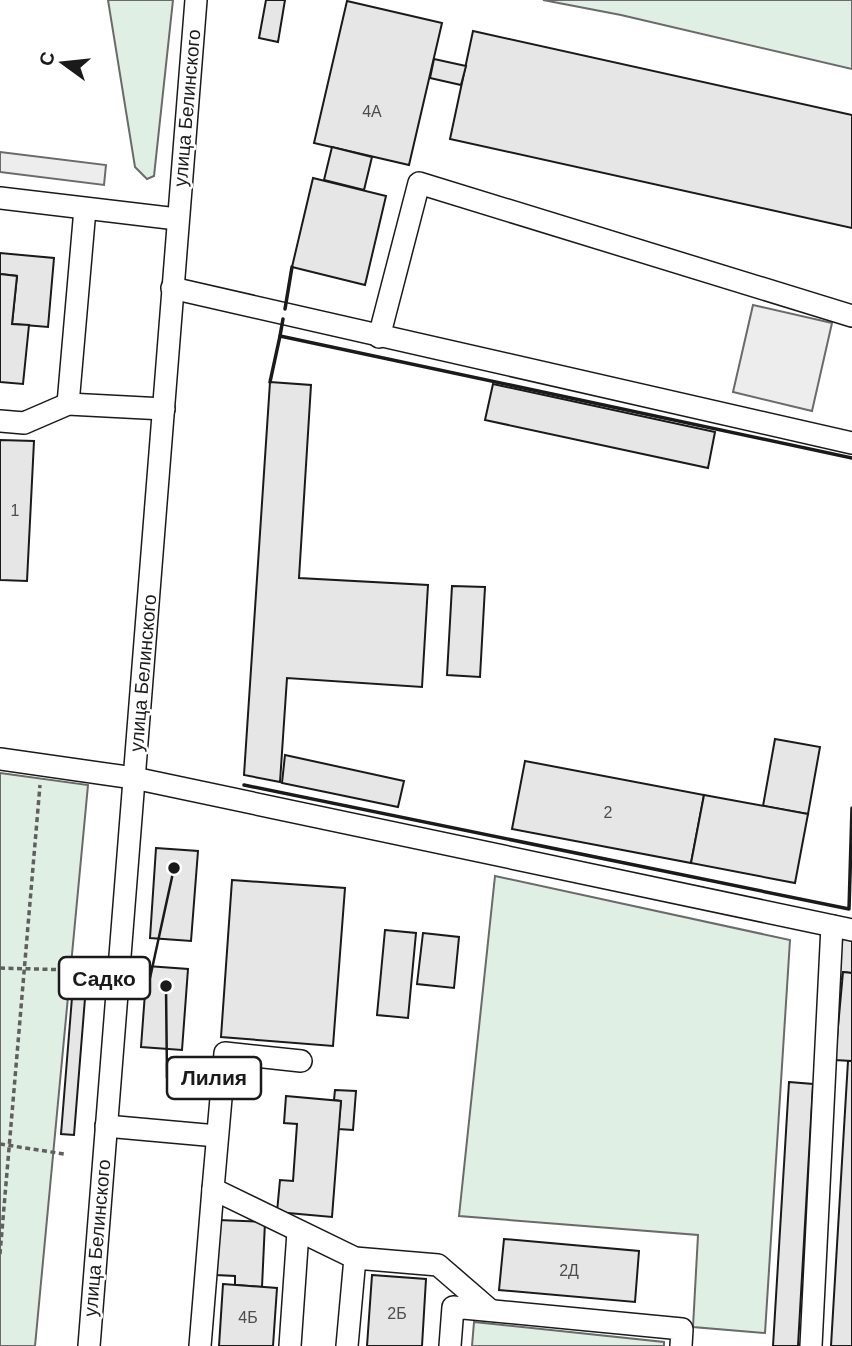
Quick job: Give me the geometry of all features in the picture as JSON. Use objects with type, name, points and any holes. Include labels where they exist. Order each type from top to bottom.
[{"type":"street","name":"улица Белинского","points":[[89,1346],[196,0]]},
{"type":"street","points":[[379,337],[419,183],[852,316]]},
{"type":"street","points":[[0,198],[177,219]]},
{"type":"street","points":[[68,404],[85,209]]},
{"type":"street","points":[[172,288],[852,443]]},
{"type":"street","points":[[0,421],[24,423],[68,404],[163,409]]},
{"type":"street","points":[[0,759],[134,778],[842,928],[811,1346]]},
{"type":"street","points":[[200,1346],[225,1053],[301,1061]]},
{"type":"street","points":[[106,1126],[217,1136]]},
{"type":"street","points":[[214,1189],[355,1258],[438,1265],[490,1310]]},
{"type":"street","points":[[290,1346],[298,1232]]},
{"type":"street","points":[[347,1346],[355,1258]]},
{"type":"street","points":[[450,1346],[453,1307],[682,1329],[681,1346]]},
{"type":"path","points":[[0,1254],[42,764]]},
{"type":"path","points":[[0,968],[70,970]]},
{"type":"path","points":[[0,1144],[64,1154]]},
{"type":"green space","points":[[108,0],[173,0],[154,176],[147,179],[135,167]]},
{"type":"green space","points":[[543,0],[852,0],[852,69],[621,15]]},
{"type":"green space","points":[[0,773],[88,785],[35,1346],[0,1346]]},
{"type":"green space","points":[[495,876],[790,940],[765,1333],[693,1327],[698,1235],[459,1216]]},
{"type":"green space","points":[[474,1322],[664,1342],[664,1346],[472,1346]]},
{"type":"shaded area","points":[[0,152],[106,165],[104,185],[0,172]]},
{"type":"shaded area","points":[[753,305],[832,323],[812,411],[733,392]]},
{"type":"building","points":[[266,0],[285,0],[278,42],[259,38]]},
{"type":"building","points":[[347,1],[442,23],[409,165],[314,143]]},
{"type":"building","points":[[473,31],[852,115],[852,228],[450,139]]},
{"type":"building","points":[[434,59],[466,66],[461,85],[430,78]]},
{"type":"building","points":[[332,147],[372,157],[364,190],[324,180]]},
{"type":"building","points":[[313,178],[386,196],[365,285],[292,267]]},
{"type":"building","points":[[0,253],[54,258],[48,327],[12,324],[17,276],[0,274]]},
{"type":"building","points":[[0,274],[17,276],[12,324],[29,325],[23,384],[0,382]]},
{"type":"building","points":[[270,382],[311,385],[299,578],[428,585],[422,687],[287,678],[280,782],[244,775]]},
{"type":"building","points":[[493,384],[715,432],[708,468],[485,420]]},
{"type":"building","points":[[0,440],[34,441],[27,581],[0,580]]},
{"type":"building","points":[[452,586],[485,587],[480,677],[447,675]]},
{"type":"building","points":[[775,739],[820,747],[808,814],[763,806]]},
{"type":"building","points":[[285,755],[404,781],[398,807],[282,783]]},
{"type":"building","points":[[525,761],[704,795],[691,863],[512,829]]},
{"type":"building","points":[[704,795],[808,814],[795,883],[691,863]]},
{"type":"building","points":[[156,848],[198,851],[191,941],[150,938]]},
{"type":"building","points":[[232,880],[345,888],[333,1046],[221,1037]]},
{"type":"building","points":[[385,930],[416,933],[408,1018],[377,1015]]},
{"type":"building","points":[[423,933],[459,937],[454,988],[417,984]]},
{"type":"building","points":[[837,936],[852,937],[852,973],[843,972],[842,979],[834,979]]},
{"type":"building","points":[[147,966],[188,969],[182,1050],[141,1047]]},
{"type":"building","points":[[843,972],[852,973],[852,1061],[835,1060]]},
{"type":"building","points":[[73,985],[86,986],[74,1135],[61,1134]]},
{"type":"building","points":[[848,1061],[852,1061],[852,1346],[831,1346]]},
{"type":"building","points":[[789,1082],[813,1084],[798,1346],[773,1346]]},
{"type":"building","points":[[335,1090],[356,1091],[353,1130],[338,1129],[341,1101],[334,1100]]},
{"type":"building","points":[[286,1096],[341,1101],[332,1217],[277,1212],[280,1180],[293,1181],[297,1124],[284,1123]]},
{"type":"building","points":[[218,1220],[265,1222],[262,1287],[235,1285],[235,1276],[216,1275]]},
{"type":"building","points":[[504,1239],[639,1251],[635,1302],[499,1290]]},
{"type":"building","points":[[372,1275],[426,1279],[422,1346],[367,1346]]},
{"type":"building","points":[[223,1284],[277,1288],[273,1346],[219,1346]]},
{"type":"wall","points":[[285,309],[292,267]]},
{"type":"wall","points":[[280,336],[283,319]]},
{"type":"wall","points":[[270,382],[280,336],[852,458]]},
{"type":"wall","points":[[244,785],[849,909],[852,808]]},
{"type":"place","name":"Садко","points":[[174,868]]},
{"type":"place","name":"Лилия","points":[[166,986]]}]
